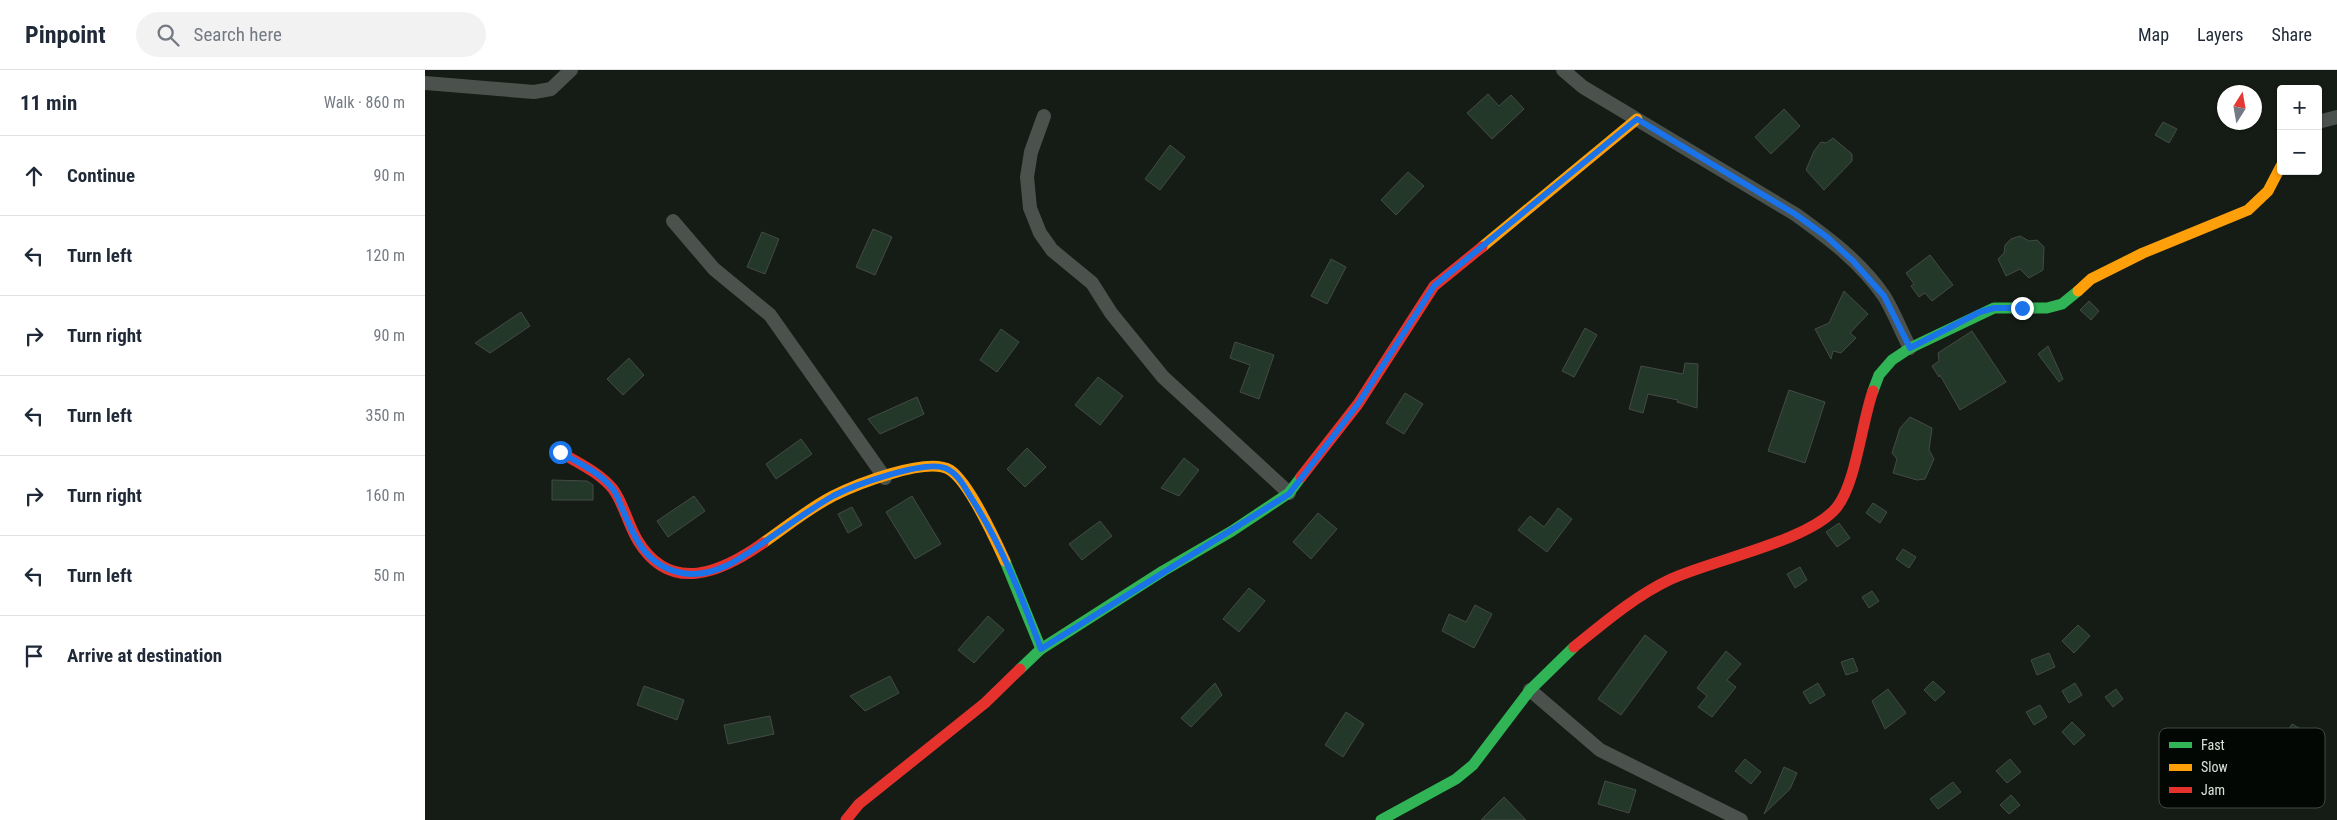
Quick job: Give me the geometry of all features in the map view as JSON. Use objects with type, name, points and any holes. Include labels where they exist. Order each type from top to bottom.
[{"type":"street","points":[[425,83],[534,92],[551,89],[571,70]]},
{"type":"street","points":[[1563,70],[1583,87],[1795,214],[1827,237],[1853,261],[1884,296],[1910,348]]},
{"type":"street","points":[[1044,116],[1031,152],[1027,177],[1030,208],[1040,233],[1051,250],[1092,283],[1111,313],[1163,376],[1289,494]]},
{"type":"street","points":[[2322,121],[2337,117]]},
{"type":"street","points":[[846,820],[859,804],[985,703],[1041,649],[1289,494],[1358,404],[1434,286],[1637,119]]},
{"type":"street","points":[[1381,820],[1456,779],[1473,765],[1529,690],[1563,656],[1627,604],[1671,579],[1798,533],[1821,521],[1837,507],[1847,489],[1872,393],[1879,375],[1892,360],[1910,348],[1980,312],[1994,308],[2047,308],[2062,304],[2099,275],[2143,253],[2261,203],[2277,175]]},
{"type":"street","points":[[673,221],[714,269],[770,314],[885,478]]},
{"type":"street","points":[[560,452],[596,473],[613,488],[636,542],[646,555],[660,566],[682,573],[702,575],[723,567],[835,496],[911,469],[932,466],[946,468],[958,477],[994,534],[1013,574],[1041,649]]},
{"type":"street","points":[[1529,690],[1600,750],[1741,820]]},
{"type":"building","points":[[1488,94],[1499,106],[1511,95],[1524,109],[1492,139],[1467,113]]},
{"type":"building","points":[[1784,109],[1800,126],[1771,154],[1755,137]]},
{"type":"building","points":[[2163,122],[2177,129],[2169,143],[2155,135]]},
{"type":"building","points":[[1833,138],[1852,154],[1852,161],[1824,190],[1806,170],[1814,151],[1821,142],[1826,143]]},
{"type":"building","points":[[1170,145],[1185,157],[1160,190],[1145,179]]},
{"type":"building","points":[[1408,172],[1424,186],[1396,215],[1381,200]]},
{"type":"building","points":[[873,229],[892,237],[875,275],[856,267]]},
{"type":"building","points":[[762,232],[779,239],[765,274],[747,267]]},
{"type":"building","points":[[2020,236],[2029,241],[2037,240],[2044,247],[2043,270],[2029,278],[2020,269],[2006,276],[1998,259],[2004,253],[2005,245],[2011,239]]},
{"type":"building","points":[[1930,255],[1953,285],[1932,301],[1925,293],[1919,297],[1911,286],[1914,284],[1906,273]]},
{"type":"building","points":[[1331,259],[1346,267],[1327,304],[1311,296]]},
{"type":"building","points":[[1844,291],[1868,314],[1850,333],[1856,338],[1841,353],[1833,351],[1831,359],[1815,329],[1829,323]]},
{"type":"building","points":[[2089,301],[2099,311],[2091,320],[2080,310]]},
{"type":"building","points":[[521,312],[530,326],[490,353],[475,343]]},
{"type":"building","points":[[1585,328],[1597,335],[1574,377],[1562,371]]},
{"type":"building","points":[[1001,329],[1019,342],[997,372],[980,360]]},
{"type":"building","points":[[1972,331],[2006,382],[1960,410],[1940,375],[1939,377],[1932,366],[1939,361],[1938,353]]},
{"type":"building","points":[[1235,342],[1274,355],[1259,399],[1240,392],[1250,365],[1230,358]]},
{"type":"building","points":[[2048,346],[2063,379],[2059,382],[2038,354]]},
{"type":"building","points":[[629,358],[644,375],[623,395],[607,379]]},
{"type":"building","points":[[1685,363],[1698,364],[1697,408],[1677,402],[1678,400],[1648,394],[1643,413],[1629,409],[1641,366],[1683,374]]},
{"type":"building","points":[[1098,377],[1123,396],[1100,425],[1075,405]]},
{"type":"building","points":[[1789,390],[1825,402],[1805,463],[1768,451]]},
{"type":"building","points":[[1405,393],[1423,404],[1404,434],[1386,423]]},
{"type":"building","points":[[917,397],[924,414],[880,434],[868,419]]},
{"type":"building","points":[[1910,417],[1932,428],[1929,450],[1934,459],[1925,479],[1917,480],[1893,473],[1897,459],[1892,453],[1900,428]]},
{"type":"building","points":[[801,439],[812,454],[776,479],[766,464]]},
{"type":"building","points":[[1027,448],[1046,467],[1025,487],[1007,469]]},
{"type":"building","points":[[1184,458],[1199,470],[1179,496],[1161,488]]},
{"type":"building","points":[[552,480],[587,481],[593,485],[593,500],[552,500]]},
{"type":"building","points":[[694,496],[705,511],[668,537],[657,521]]},
{"type":"building","points":[[912,496],[941,544],[915,559],[886,512]]},
{"type":"building","points":[[1873,503],[1887,512],[1880,523],[1866,513]]},
{"type":"building","points":[[852,507],[862,525],[848,533],[838,514]]},
{"type":"building","points":[[1558,508],[1572,519],[1547,552],[1518,530],[1530,516],[1544,527]]},
{"type":"building","points":[[1318,513],[1337,529],[1311,559],[1293,542]]},
{"type":"building","points":[[1100,521],[1112,536],[1082,560],[1069,544]]},
{"type":"building","points":[[1839,523],[1850,538],[1837,547],[1826,532]]},
{"type":"building","points":[[1903,549],[1916,557],[1909,568],[1896,559]]},
{"type":"building","points":[[1800,567],[1807,580],[1795,588],[1787,574]]},
{"type":"building","points":[[1249,588],[1265,601],[1239,632],[1223,619]]},
{"type":"building","points":[[1872,591],[1879,601],[1869,608],[1862,597]]},
{"type":"building","points":[[1475,605],[1492,614],[1474,648],[1442,631],[1449,614],[1466,622]]},
{"type":"building","points":[[988,616],[1004,630],[974,663],[958,650]]},
{"type":"building","points":[[2078,625],[2090,636],[2074,653],[2062,641]]},
{"type":"building","points":[[1645,635],[1667,652],[1621,715],[1598,699]]},
{"type":"building","points":[[1726,651],[1741,664],[1727,680],[1736,687],[1712,717],[1698,707],[1707,696],[1697,688]]},
{"type":"building","points":[[2049,653],[2055,667],[2037,675],[2031,660]]},
{"type":"building","points":[[1853,658],[1858,671],[1846,675],[1841,662]]},
{"type":"building","points":[[890,676],[899,693],[865,711],[850,696]]},
{"type":"building","points":[[1933,681],[1945,692],[1935,701],[1924,690]]},
{"type":"building","points":[[1215,683],[1222,695],[1191,727],[1181,718]]},
{"type":"building","points":[[1818,683],[1825,695],[1810,704],[1803,692]]},
{"type":"building","points":[[2075,683],[2082,695],[2069,703],[2062,691]]},
{"type":"building","points":[[644,686],[684,700],[677,720],[637,705]]},
{"type":"building","points":[[1888,689],[1906,713],[1885,729],[1872,701]]},
{"type":"building","points":[[2116,689],[2123,699],[2113,707],[2105,697]]},
{"type":"building","points":[[2040,705],[2047,717],[2034,725],[2026,712]]},
{"type":"building","points":[[1346,712],[1364,724],[1343,757],[1325,745]]},
{"type":"building","points":[[770,716],[774,734],[728,744],[724,725]]},
{"type":"building","points":[[2072,722],[2085,735],[2074,745],[2062,732]]},
{"type":"building","points":[[2292,724],[2299,728],[2290,728]]},
{"type":"building","points":[[1745,759],[1761,772],[1751,784],[1735,771]]},
{"type":"building","points":[[2010,759],[2021,772],[2007,783],[1996,771]]},
{"type":"building","points":[[1784,767],[1797,773],[1790,789],[1764,814]]},
{"type":"building","points":[[1605,781],[1636,790],[1629,813],[1598,804]]},
{"type":"building","points":[[1953,782],[1961,792],[1938,809],[1930,799]]},
{"type":"building","points":[[2011,795],[2020,805],[2009,814],[2000,805]]},
{"type":"building","points":[[1504,797],[1526,820],[1481,820]]},
{"type":"traffic: fast","points":[[1873,391],[1879,375],[1892,360],[1910,348],[1994,308],[2047,308],[2062,304],[2078,291]]},
{"type":"traffic: fast","points":[[1020,669],[1041,649],[1163,571],[1232,531],[1289,493],[1301,477]]},
{"type":"traffic: fast","points":[[1005,561],[1041,649]]},
{"type":"traffic: fast","points":[[1381,820],[1456,779],[1473,765],[1530,690],[1574,647]]},
{"type":"traffic: slow","points":[[1482,247],[1637,119]]},
{"type":"traffic: slow","points":[[2078,291],[2091,279],[2143,253],[2248,210],[2268,191],[2277,174]]},
{"type":"traffic: slow","points":[[763,543],[797,518],[843,491],[874,479],[909,469],[939,467],[950,470],[965,486],[981,512],[1005,561]]},
{"type":"traffic: jam","points":[[1301,477],[1358,404],[1434,286],[1482,247]]},
{"type":"traffic: jam","points":[[1574,647],[1633,601],[1671,579],[1783,540],[1824,519],[1837,507],[1849,483],[1873,391]]},
{"type":"traffic: jam","points":[[560,452],[595,473],[613,489],[638,541],[651,558],[666,568],[681,573],[697,573],[714,569],[731,563],[763,543]]},
{"type":"traffic: jam","points":[[846,820],[859,804],[985,703],[1020,669]]},
{"type":"route","points":[[560,452],[596,473],[613,488],[636,542],[646,555],[660,566],[682,573],[702,575],[723,567],[749,553],[835,496],[911,469],[932,466],[946,468],[958,477],[994,534],[1013,574],[1041,649],[1289,494],[1358,404],[1434,286],[1637,119],[1795,214],[1827,237],[1853,261],[1884,296],[1910,348],[1980,312],[1994,308],[2022,308]]}]
